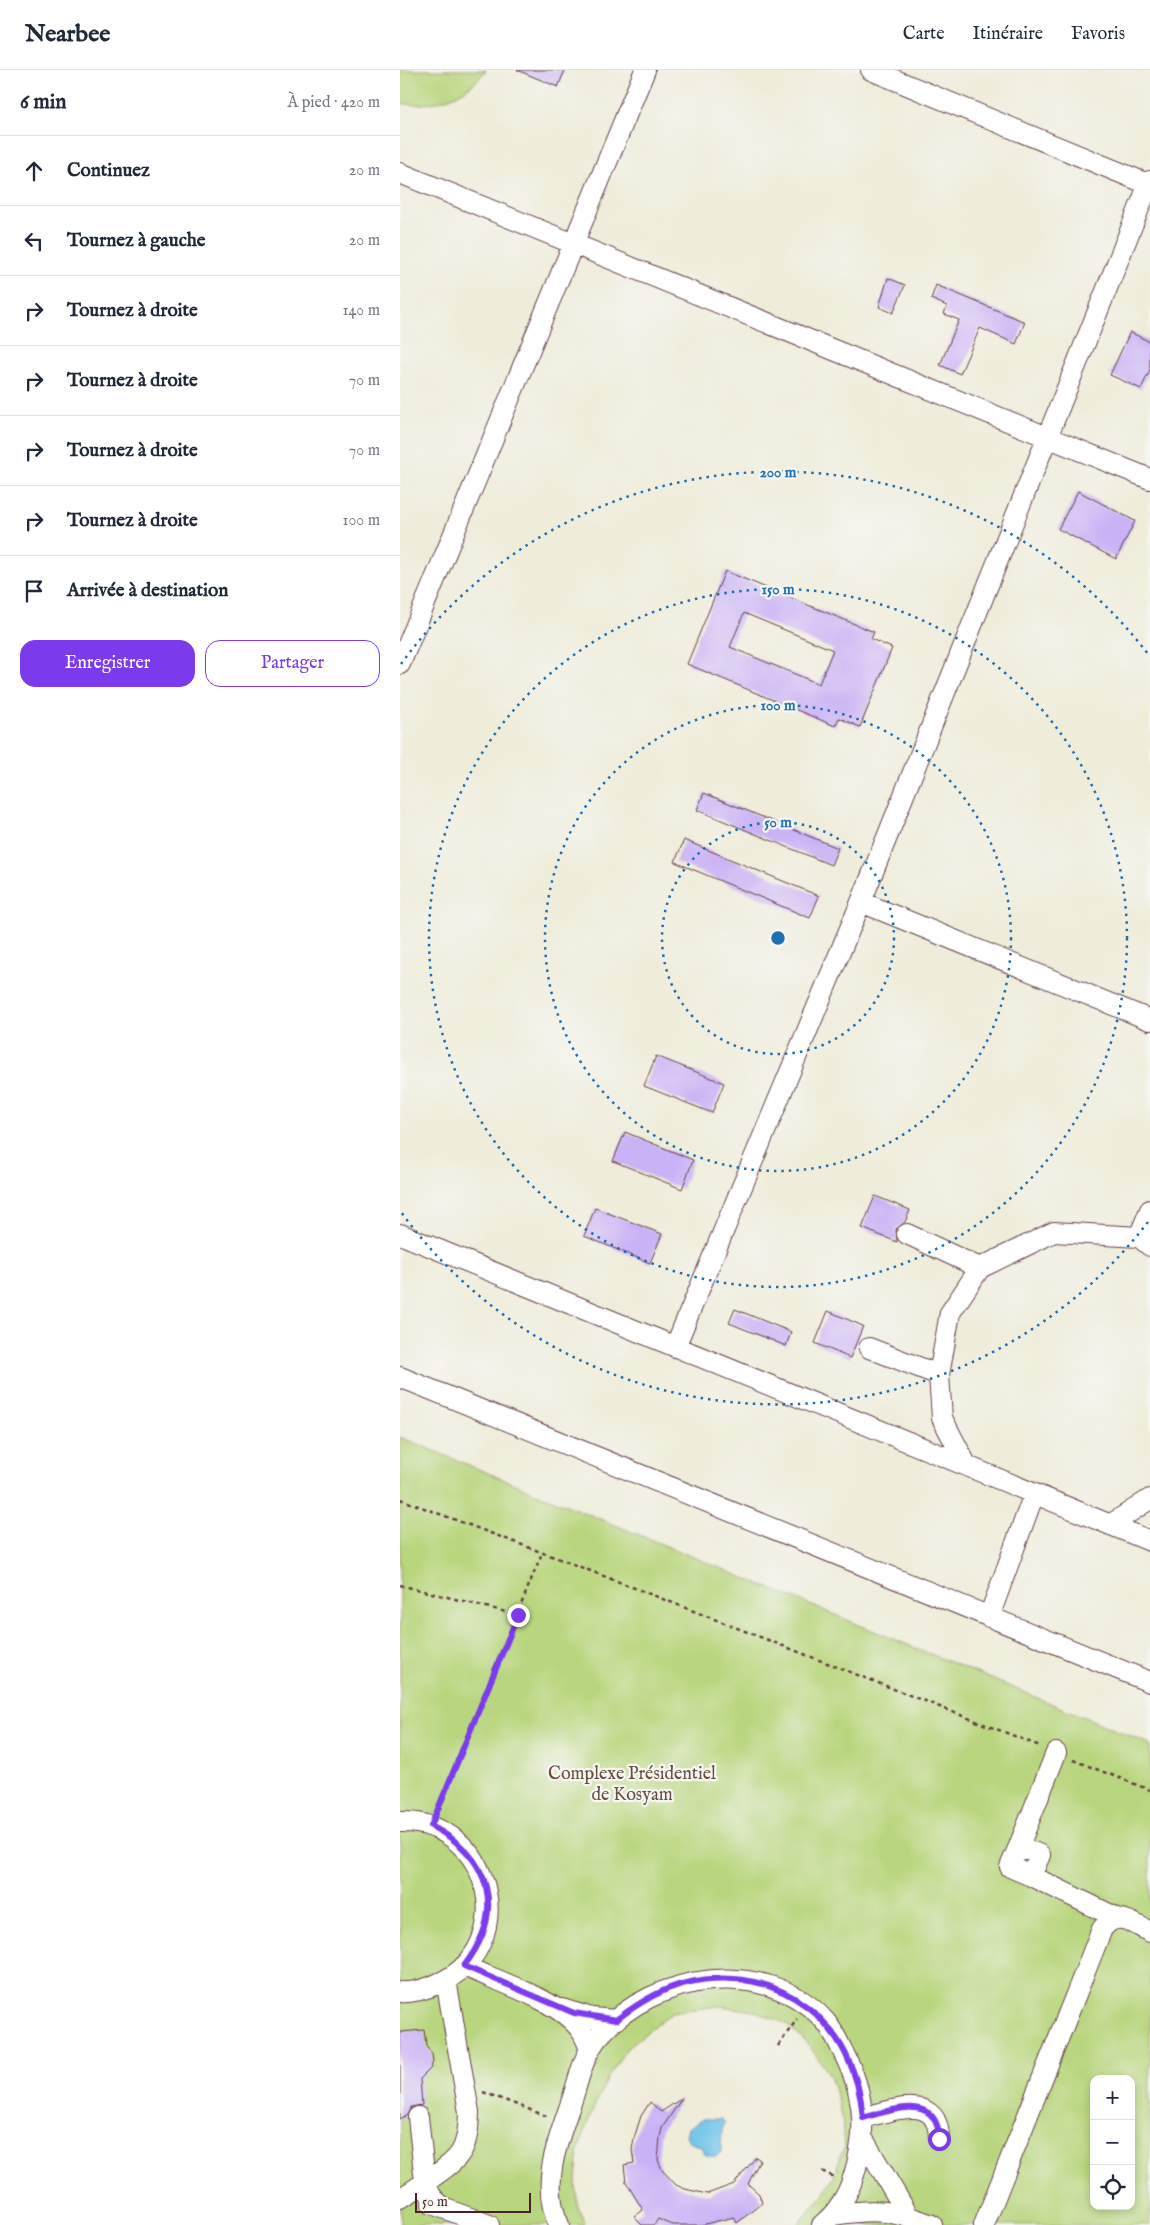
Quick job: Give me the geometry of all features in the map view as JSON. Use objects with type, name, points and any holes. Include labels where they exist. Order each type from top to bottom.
[{"type":"lane","points":[[400,664],[645,70]]},
{"type":"lane","points":[[675,1347],[861,902],[1150,184],[871,70]]},
{"type":"lane","points":[[400,173],[1150,479]]},
{"type":"lane","points":[[861,902],[1150,1020]]},
{"type":"lane","points":[[967,1466],[942,1418],[939,1376],[950,1313],[980,1268],[1054,1232],[1144,1242],[1150,1210]]},
{"type":"lane","points":[[400,1234],[1150,1541]]},
{"type":"lane","points":[[907,1234],[980,1268]]},
{"type":"lane","points":[[870,1348],[939,1376]]},
{"type":"lane","points":[[400,1377],[1150,1682]]},
{"type":"lane","points":[[989,1616],[1034,1494]]},
{"type":"lane","points":[[1110,1525],[1150,1499]]},
{"type":"lane","points":[[1056,1753],[1019,1846],[1040,1855],[1031,1876],[1150,1932]]},
{"type":"lane","points":[[400,1822],[431,1826],[450,1836],[466,1850],[478,1867],[486,1887],[488,1909],[485,1930],[477,1949],[464,1966],[446,1980],[426,1989],[400,1992]]},
{"type":"lane","points":[[984,2225],[1102,1929],[1109,1920],[1117,1918]]},
{"type":"lane","points":[[464,1966],[555,2006],[592,2018],[616,2020]]},
{"type":"lane","points":[[402,2197],[457,2160],[466,2144],[469,2112],[446,1980]]},
{"type":"lane","points":[[556,2222],[551,2194],[551,2165],[590,2050],[599,2036],[616,2020],[650,1997],[671,1988],[704,1981],[725,1980],[764,1985],[778,1989],[806,2005],[826,2023],[852,2070],[861,2100],[862,2128],[852,2185],[842,2204],[828,2220]]},
{"type":"lane","points":[[555,2006],[576,2024],[584,2034],[590,2050]]},
{"type":"lane","points":[[862,2128],[893,2110],[918,2108],[931,2113],[939,2124],[939,2139]]},
{"type":"lane","points":[[418,2117],[424,2182],[431,2196],[443,2208]]},
{"type":"lane","points":[[862,2128],[908,2215]]},
{"type":"lane","points":[[402,2197],[443,2208],[489,2225]]},
{"type":"lane","points":[[828,2220],[878,2210],[908,2215],[932,2225]]},
{"type":"path","points":[[400,1499],[1150,1790]]},
{"type":"path","points":[[431,1826],[542,1553]]},
{"type":"path","points":[[400,1585],[518,1615]]},
{"type":"path","points":[[778,2046],[806,2005]]},
{"type":"path","points":[[465,2086],[564,2122]]},
{"type":"green space","points":[[400,70],[486,70],[469,87],[459,93],[436,102],[412,104],[400,103]]},
{"type":"green space","name":"Complexe Présidentiel de Kosyam","points":[[400,1437],[1150,1744],[1150,2225],[798,2225],[823,2195],[834,2176],[844,2147],[842,2116],[830,2075],[807,2043],[785,2023],[755,2011],[719,2006],[672,2012],[627,2048],[608,2077],[590,2116],[579,2148],[576,2180],[577,2204],[585,2225],[400,2225]]},
{"type":"water","points":[[703,2119],[721,2119],[725,2123],[722,2130],[721,2152],[716,2157],[706,2155],[701,2147],[689,2142],[686,2135],[688,2128]]},
{"type":"building","points":[[517,70],[565,70],[558,87]]},
{"type":"building","points":[[888,278],[905,285],[893,313],[879,307]]},
{"type":"building","points":[[936,285],[1025,322],[1016,344],[980,328],[960,374],[940,365],[959,320],[944,314],[947,306],[931,299]]},
{"type":"building","points":[[1130,332],[1150,342],[1150,370],[1141,389],[1110,375]]},
{"type":"building","points":[[1078,491],[1135,521],[1116,559],[1058,529]]},
{"type":"building","points":[[725,571],[874,632],[871,639],[892,648],[860,727],[839,718],[835,726],[687,664]],"holes":[[[744,613],[833,650],[819,684],[730,647]]]},
{"type":"building","points":[[704,793],[838,848],[831,865],[697,810]]},
{"type":"building","points":[[684,840],[819,896],[810,918],[675,862]]},
{"type":"building","points":[[656,1056],[724,1083],[712,1113],[644,1086]]},
{"type":"building","points":[[625,1132],[693,1160],[682,1189],[613,1161]]},
{"type":"building","points":[[875,1196],[910,1210],[905,1222],[896,1229],[897,1242],[862,1228]]},
{"type":"building","points":[[595,1208],[662,1234],[650,1263],[584,1236]]},
{"type":"building","points":[[735,1309],[791,1332],[786,1346],[729,1323]]},
{"type":"building","points":[[828,1311],[863,1326],[850,1358],[815,1343]]},
{"type":"building","points":[[424,2030],[426,2045],[432,2054],[433,2061],[431,2068],[420,2079],[422,2105],[411,2107],[407,2115],[400,2119],[400,2032]]},
{"type":"building","points":[[682,2098],[662,2128],[658,2160],[662,2170],[676,2185],[707,2194],[734,2184],[756,2157],[760,2160],[748,2184],[759,2194],[762,2203],[737,2223],[734,2217],[701,2225],[673,2225],[658,2219],[654,2225],[642,2225],[634,2217],[643,2210],[626,2182],[624,2165],[634,2163],[632,2150],[641,2116],[650,2102],[661,2112]]},
{"type":"route","points":[[518,1615],[431,1826],[450,1836],[466,1850],[478,1867],[486,1887],[488,1909],[485,1930],[477,1949],[464,1966],[574,2013],[592,2018],[616,2020],[650,1997],[687,1983],[725,1980],[747,1981],[778,1989],[793,1996],[818,2014],[834,2035],[852,2070],[861,2100],[863,2118],[893,2110],[918,2108],[931,2113],[939,2124],[939,2139]]}]
